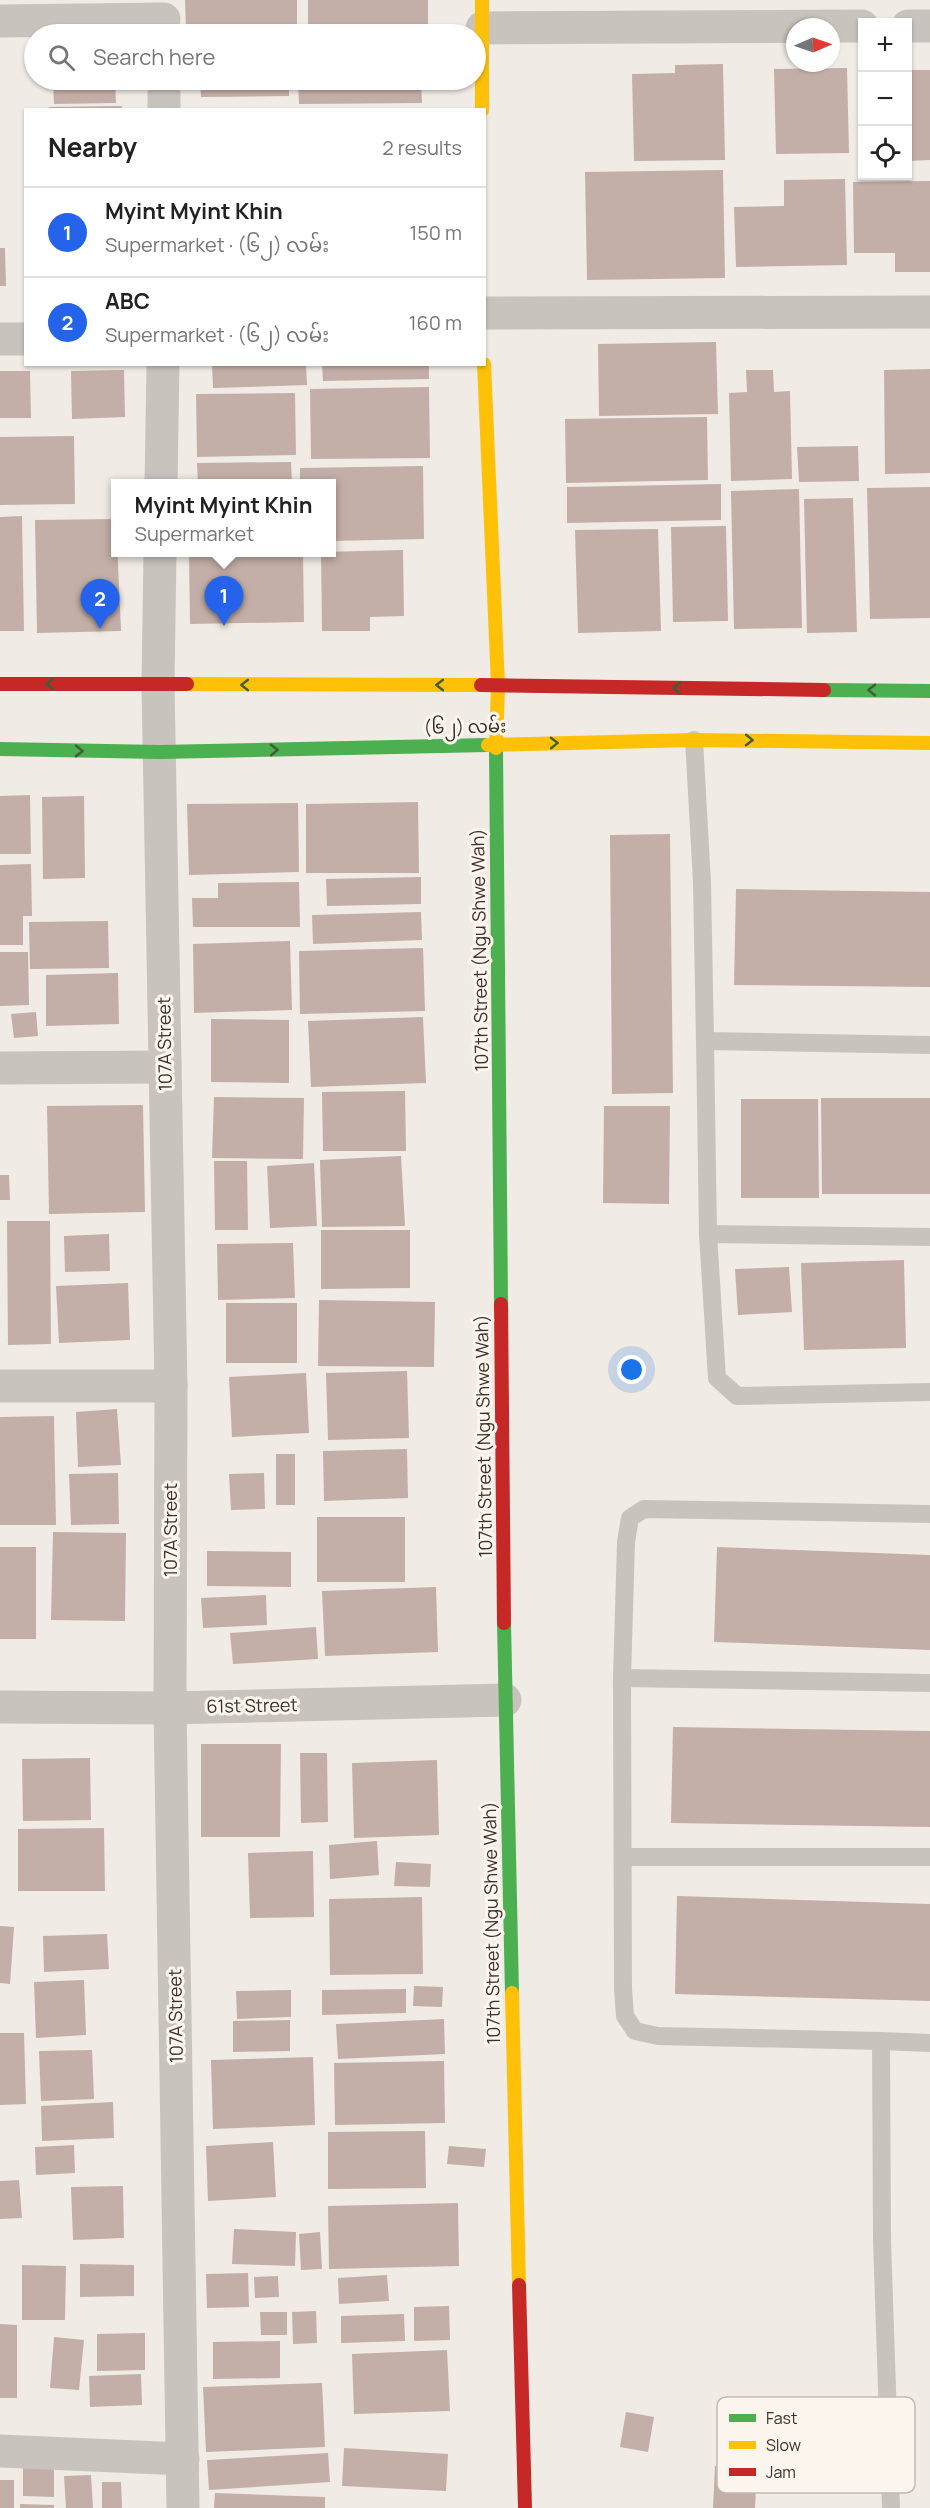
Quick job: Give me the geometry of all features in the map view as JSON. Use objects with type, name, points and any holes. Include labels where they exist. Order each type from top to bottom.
[{"type":"main road","points":[[482,90],[482,108]]},
{"type":"main road","name":"107th Street (Ngu Shwe Wah)","points":[[484,366],[498,685],[496,745],[505,1700],[525,2508]]},
{"type":"main road","points":[[0,684],[498,685],[930,690]]},
{"type":"main road","name":"(၆၂) လမ်း","points":[[0,749],[160,752],[694,740],[930,743]]},
{"type":"street","points":[[482,14],[858,26]]},
{"type":"street","points":[[0,21],[164,18]]},
{"type":"street","points":[[912,26],[930,26]]},
{"type":"street","points":[[164,90],[164,108]]},
{"type":"street","points":[[486,313],[930,312]]},
{"type":"street","points":[[0,339],[24,339]]},
{"type":"street","points":[[161,479],[164,366]]},
{"type":"street","name":"107A Street","points":[[160,557],[158,684],[171,1386],[170,1708],[183,2508]]},
{"type":"street","points":[[0,1068],[165,1067]]},
{"type":"street","points":[[0,1386],[171,1386]]},
{"type":"street","name":"61st Street","points":[[0,1707],[170,1708],[505,1700]]},
{"type":"street","points":[[0,2451],[183,2459]]},
{"type":"lane","points":[[694,740],[702,882],[708,1234],[717,1378],[737,1396],[930,1392]]},
{"type":"lane","points":[[705,1041],[930,1045]]},
{"type":"lane","points":[[708,1234],[930,1237]]},
{"type":"lane","points":[[930,1514],[644,1509],[630,1518],[626,1542],[622,1678],[623,1989],[625,2016],[635,2031],[658,2036],[930,2043]]},
{"type":"lane","points":[[622,1678],[930,1683]]},
{"type":"lane","points":[[624,1857],[930,1857]]},
{"type":"lane","points":[[882,2041],[882,2240],[887,2397]]},
{"type":"lane","points":[[890,2493],[891,2508]]},
{"type":"building","points":[[185,0],[297,0],[297,24],[186,24]]},
{"type":"building","points":[[308,0],[428,0],[428,24],[308,24]]},
{"type":"building","points":[[723,64],[725,160],[634,161],[632,74],[675,73],[675,65]]},
{"type":"building","points":[[840,68],[847,68],[849,153],[776,154],[774,69],[786,69],[786,72],[840,72]]},
{"type":"building","points":[[912,70],[930,70],[930,160],[912,161]]},
{"type":"building","points":[[53,90],[115,90],[116,103],[54,104]]},
{"type":"building","points":[[201,90],[289,90],[289,96],[201,97]]},
{"type":"building","points":[[298,90],[421,90],[422,103],[299,104]]},
{"type":"building","points":[[122,106],[122,108],[49,108]]},
{"type":"building","points":[[723,170],[725,278],[587,280],[585,172]]},
{"type":"building","points":[[845,179],[847,265],[736,267],[734,207],[784,206],[784,180]]},
{"type":"building","points":[[930,181],[930,272],[895,272],[895,253],[854,253],[853,182]]},
{"type":"building","points":[[0,248],[5,248],[6,286],[0,286]]},
{"type":"building","points":[[716,342],[718,414],[599,416],[598,344]]},
{"type":"building","points":[[212,366],[306,366],[307,385],[213,388]]},
{"type":"building","points":[[322,366],[429,366],[429,379],[323,381]]},
{"type":"building","points":[[930,369],[930,473],[885,474],[884,370]]},
{"type":"building","points":[[124,370],[125,417],[72,419],[71,371]]},
{"type":"building","points":[[746,370],[773,370],[774,392],[790,391],[792,479],[731,481],[729,393],[747,392]]},
{"type":"building","points":[[0,371],[30,371],[31,418],[0,418]]},
{"type":"building","points":[[429,387],[430,458],[311,459],[310,389]]},
{"type":"building","points":[[295,393],[296,455],[197,457],[196,394]]},
{"type":"building","points":[[707,417],[708,480],[566,483],[565,419]]},
{"type":"building","points":[[74,436],[75,504],[0,505],[0,437]]},
{"type":"building","points":[[858,446],[859,481],[799,482],[797,447]]},
{"type":"building","points":[[291,462],[292,479],[198,479],[197,463]]},
{"type":"building","points":[[423,466],[424,539],[336,541],[336,479],[300,479],[300,468]]},
{"type":"building","points":[[721,484],[721,520],[567,523],[567,487]]},
{"type":"building","points":[[930,487],[930,618],[870,619],[867,488]]},
{"type":"building","points":[[799,489],[802,628],[734,629],[731,491]]},
{"type":"building","points":[[853,498],[857,632],[807,633],[804,499]]},
{"type":"building","points":[[22,516],[24,631],[0,631],[0,517]]},
{"type":"building","points":[[111,519],[111,557],[118,557],[121,631],[37,633],[35,520]]},
{"type":"building","points":[[726,526],[728,621],[673,622],[671,527]]},
{"type":"building","points":[[658,529],[661,631],[578,633],[575,530]]},
{"type":"building","points":[[403,550],[404,616],[370,617],[370,631],[322,631],[321,557],[336,557],[336,552]]},
{"type":"building","points":[[189,557],[303,557],[304,622],[190,624]]},
{"type":"building","points":[[30,795],[31,854],[0,854],[0,796]]},
{"type":"building","points":[[84,796],[85,878],[43,879],[42,797]]},
{"type":"building","points":[[418,802],[419,873],[306,873],[306,804]]},
{"type":"building","points":[[298,803],[299,872],[189,875],[187,804]]},
{"type":"building","points":[[670,834],[673,1093],[612,1094],[610,835]]},
{"type":"building","points":[[31,864],[32,916],[23,916],[23,945],[0,945],[0,865]]},
{"type":"building","points":[[421,877],[421,904],[327,906],[326,879]]},
{"type":"building","points":[[299,882],[300,927],[193,927],[192,898],[218,898],[218,883]]},
{"type":"building","points":[[736,889],[930,892],[930,987],[734,985]]},
{"type":"building","points":[[421,912],[422,940],[313,944],[312,915]]},
{"type":"building","points":[[108,921],[109,968],[30,969],[29,922]]},
{"type":"building","points":[[290,941],[292,1010],[194,1013],[193,944]]},
{"type":"building","points":[[423,948],[425,1011],[300,1014],[299,951]]},
{"type":"building","points":[[0,952],[28,952],[29,1005],[0,1006]]},
{"type":"building","points":[[118,973],[119,1024],[46,1026],[46,975]]},
{"type":"building","points":[[36,1012],[38,1036],[14,1038],[11,1014]]},
{"type":"building","points":[[423,1017],[426,1083],[311,1087],[308,1021]]},
{"type":"building","points":[[211,1019],[289,1020],[289,1083],[211,1082]]},
{"type":"building","points":[[405,1091],[406,1151],[323,1151],[322,1092]]},
{"type":"building","points":[[214,1097],[304,1098],[303,1159],[212,1158]]},
{"type":"building","points":[[821,1098],[930,1098],[930,1194],[822,1194]]},
{"type":"building","points":[[741,1099],[818,1099],[819,1198],[741,1198]]},
{"type":"building","points":[[143,1105],[145,1212],[49,1214],[47,1106]]},
{"type":"building","points":[[604,1106],[670,1106],[669,1204],[603,1203]]},
{"type":"building","points":[[401,1156],[405,1226],[322,1227],[320,1160]]},
{"type":"building","points":[[214,1161],[247,1161],[248,1230],[215,1230]]},
{"type":"building","points":[[314,1163],[317,1226],[270,1228],[267,1166]]},
{"type":"building","points":[[0,1175],[9,1175],[10,1200],[0,1200]]},
{"type":"building","points":[[7,1221],[50,1221],[51,1344],[8,1345]]},
{"type":"building","points":[[321,1230],[410,1230],[410,1288],[321,1289]]},
{"type":"building","points":[[109,1234],[110,1271],[65,1272],[64,1236]]},
{"type":"building","points":[[293,1243],[295,1298],[218,1300],[217,1244]]},
{"type":"building","points":[[904,1260],[906,1348],[804,1350],[801,1263]]},
{"type":"building","points":[[789,1267],[792,1312],[738,1315],[735,1269]]},
{"type":"building","points":[[128,1283],[130,1340],[59,1343],[56,1286]]},
{"type":"building","points":[[319,1300],[435,1302],[434,1367],[318,1366]]},
{"type":"building","points":[[226,1303],[297,1303],[297,1363],[226,1363]]},
{"type":"building","points":[[407,1371],[409,1438],[328,1440],[326,1373]]},
{"type":"building","points":[[306,1373],[309,1433],[232,1437],[229,1377]]},
{"type":"building","points":[[117,1409],[121,1465],[78,1467],[76,1412]]},
{"type":"building","points":[[54,1416],[56,1525],[0,1525],[0,1417]]},
{"type":"building","points":[[407,1449],[408,1498],[324,1501],[323,1451]]},
{"type":"building","points":[[276,1454],[295,1454],[295,1505],[276,1505]]},
{"type":"building","points":[[118,1473],[119,1524],[71,1525],[69,1474]]},
{"type":"building","points":[[264,1473],[265,1509],[231,1510],[229,1474]]},
{"type":"building","points":[[317,1517],[405,1517],[405,1582],[317,1582]]},
{"type":"building","points":[[53,1532],[126,1533],[125,1621],[51,1620]]},
{"type":"building","points":[[0,1547],[36,1547],[36,1639],[0,1639]]},
{"type":"building","points":[[717,1547],[930,1555],[930,1650],[714,1642]]},
{"type":"building","points":[[207,1551],[291,1552],[291,1587],[207,1586]]},
{"type":"building","points":[[436,1587],[438,1652],[325,1656],[322,1591]]},
{"type":"building","points":[[266,1595],[267,1625],[203,1628],[201,1598]]},
{"type":"building","points":[[316,1627],[318,1659],[233,1664],[230,1633]]},
{"type":"building","points":[[673,1727],[930,1731],[930,1827],[671,1823]]},
{"type":"building","points":[[201,1744],[281,1744],[280,1837],[201,1837]]},
{"type":"building","points":[[300,1753],[327,1753],[328,1822],[301,1823]]},
{"type":"building","points":[[90,1758],[91,1820],[23,1821],[22,1759]]},
{"type":"building","points":[[437,1760],[439,1835],[354,1838],[352,1763]]},
{"type":"building","points":[[104,1828],[105,1891],[18,1891],[18,1829]]},
{"type":"building","points":[[377,1841],[379,1875],[330,1879],[329,1845]]},
{"type":"building","points":[[313,1851],[314,1917],[250,1918],[248,1853]]},
{"type":"building","points":[[396,1862],[431,1864],[430,1887],[394,1886]]},
{"type":"building","points":[[677,1896],[930,1904],[930,2001],[675,1994]]},
{"type":"building","points":[[422,1897],[423,1974],[330,1975],[329,1899]]},
{"type":"building","points":[[0,1926],[14,1927],[10,1984],[0,1983]]},
{"type":"building","points":[[107,1934],[109,1969],[44,1972],[43,1936]]},
{"type":"building","points":[[84,1980],[86,2035],[36,2038],[34,1982]]},
{"type":"building","points":[[414,1986],[443,1987],[442,2007],[413,2006]]},
{"type":"building","points":[[406,1989],[406,2013],[322,2015],[322,1990]]},
{"type":"building","points":[[291,1990],[291,2017],[237,2019],[236,1991]]},
{"type":"building","points":[[444,2019],[445,2054],[338,2059],[336,2024]]},
{"type":"building","points":[[290,2020],[290,2051],[233,2052],[233,2021]]},
{"type":"building","points":[[0,2033],[24,2033],[26,2104],[0,2105]]},
{"type":"building","points":[[92,2050],[94,2099],[41,2101],[39,2051]]},
{"type":"building","points":[[313,2057],[315,2125],[213,2129],[211,2060]]},
{"type":"building","points":[[444,2061],[445,2123],[335,2125],[334,2063]]},
{"type":"building","points":[[113,2102],[114,2138],[42,2141],[41,2106]]},
{"type":"building","points":[[425,2131],[426,2188],[328,2189],[328,2132]]},
{"type":"building","points":[[273,2142],[276,2197],[208,2201],[206,2146]]},
{"type":"building","points":[[74,2145],[75,2173],[36,2175],[35,2147]]},
{"type":"building","points":[[449,2146],[486,2149],[484,2167],[447,2164]]},
{"type":"building","points":[[19,2180],[22,2218],[0,2219],[0,2181]]},
{"type":"building","points":[[123,2186],[124,2238],[73,2240],[71,2187]]},
{"type":"building","points":[[458,2203],[459,2266],[329,2269],[328,2206]]},
{"type":"building","points":[[234,2229],[296,2232],[295,2266],[232,2264]]},
{"type":"building","points":[[320,2232],[322,2269],[301,2270],[299,2234]]},
{"type":"building","points":[[80,2264],[134,2265],[134,2296],[80,2297]]},
{"type":"building","points":[[22,2265],[66,2266],[65,2320],[22,2320]]},
{"type":"building","points":[[248,2273],[249,2307],[207,2308],[206,2274]]},
{"type":"building","points":[[387,2275],[389,2301],[339,2304],[338,2278]]},
{"type":"building","points":[[278,2276],[279,2297],[255,2298],[254,2277]]},
{"type":"building","points":[[449,2306],[450,2340],[414,2341],[414,2307]]},
{"type":"building","points":[[316,2311],[317,2343],[293,2344],[292,2312]]},
{"type":"building","points":[[260,2312],[287,2312],[287,2335],[261,2335]]},
{"type":"building","points":[[404,2314],[405,2341],[341,2343],[341,2316]]},
{"type":"building","points":[[0,2324],[17,2325],[17,2398],[0,2398]]},
{"type":"building","points":[[145,2333],[145,2370],[97,2371],[97,2334]]},
{"type":"building","points":[[54,2337],[84,2340],[79,2390],[50,2388]]},
{"type":"building","points":[[280,2341],[280,2378],[213,2379],[213,2342]]},
{"type":"building","points":[[447,2350],[450,2411],[354,2414],[352,2354]]},
{"type":"building","points":[[141,2374],[142,2405],[90,2407],[89,2376]]},
{"type":"building","points":[[322,2383],[325,2447],[206,2452],[203,2387]]},
{"type":"building","points":[[626,2412],[654,2417],[648,2452],[620,2447]]},
{"type":"building","points":[[344,2448],[448,2454],[446,2491],[342,2486]]},
{"type":"building","points":[[328,2453],[330,2482],[209,2490],[207,2460]]},
{"type":"building","points":[[715,2466],[717,2466],[717,2493],[756,2493],[755,2508],[713,2508]]},
{"type":"building","points":[[23,2468],[54,2469],[54,2497],[23,2496]]},
{"type":"building","points":[[91,2475],[93,2508],[66,2508],[64,2476]]},
{"type":"building","points":[[0,2480],[14,2480],[14,2508],[0,2508]]},
{"type":"building","points":[[102,2482],[121,2482],[122,2508],[102,2508]]},
{"type":"building","points":[[215,2493],[325,2497],[325,2508],[214,2508]]},
{"type":"building","points":[[20,2504],[54,2505],[54,2508],[20,2508]]},
{"type":"traffic: fast","points":[[824,690],[930,691]]},
{"type":"traffic: fast","points":[[0,749],[160,752],[488,745]]},
{"type":"traffic: fast","points":[[496,748],[501,1304]]},
{"type":"traffic: fast","points":[[504,1623],[512,1993]]},
{"type":"traffic: slow","points":[[482,0],[482,24]]},
{"type":"traffic: slow","points":[[482,90],[482,108]]},
{"type":"traffic: slow","points":[[484,366],[498,685],[496,748]]},
{"type":"traffic: slow","points":[[187,684],[481,685]]},
{"type":"traffic: slow","points":[[488,745],[694,740],[930,743]]},
{"type":"traffic: slow","points":[[512,1993],[519,2285]]},
{"type":"traffic: jam","points":[[0,684],[187,684]]},
{"type":"traffic: jam","points":[[481,685],[824,690]]},
{"type":"traffic: jam","points":[[501,1304],[504,1623]]},
{"type":"traffic: jam","points":[[519,2285],[525,2508]]},
{"type":"place","name":"Myint Myint Khin","points":[[224,626]]},
{"type":"place","name":"ABC","points":[[100,629]]}]
